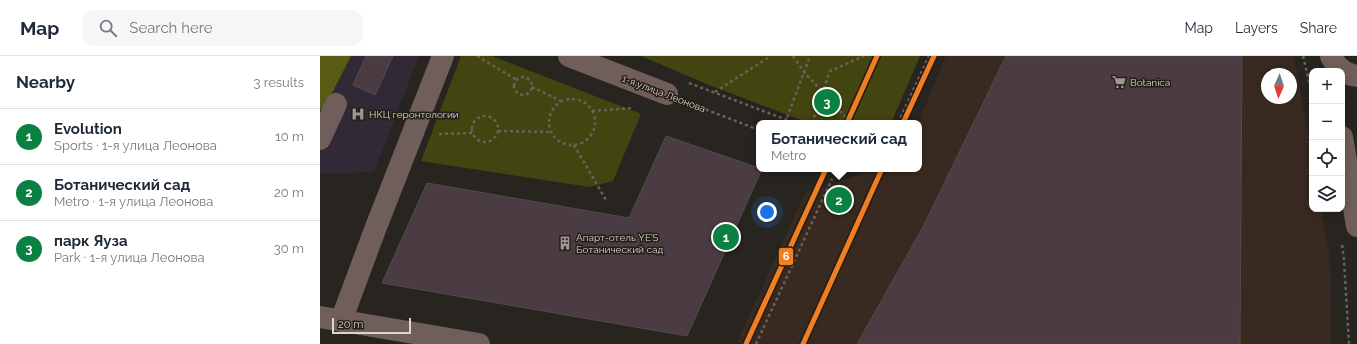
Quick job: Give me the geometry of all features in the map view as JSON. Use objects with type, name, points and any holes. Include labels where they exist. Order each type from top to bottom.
[{"type":"street","points":[[341,321],[377,223],[443,56]]},
{"type":"street","name":"1-я улица Леонова","points":[[569,56],[667,94]]},
{"type":"street","points":[[1330,56],[1332,68]]},
{"type":"street","points":[[1330,56],[1341,70],[1350,75],[1357,76]]},
{"type":"street","points":[[320,139],[336,104]]},
{"type":"street","points":[[1343,140],[1357,226]]},
{"type":"street","points":[[320,317],[479,344]]},
{"type":"path","points":[[477,56],[517,80]]},
{"type":"path","points":[[715,92],[771,56]]},
{"type":"path","points":[[793,56],[804,72],[848,120]]},
{"type":"path","points":[[785,120],[810,56]]},
{"type":"path","points":[[813,120],[830,71],[864,56]]},
{"type":"path","points":[[899,120],[929,56]]},
{"type":"path","points":[[1303,56],[1309,81]]},
{"type":"path","points":[[522,77],[527,78],[531,82],[532,87],[530,92],[519,94],[515,90],[514,84],[522,77]]},
{"type":"path","points":[[685,81],[783,120]]},
{"type":"path","points":[[532,87],[561,101]]},
{"type":"path","name":"1-я улица Леонова","points":[[667,94],[756,129]]},
{"type":"path","points":[[570,99],[578,100],[586,104],[592,111],[594,128],[589,136],[582,142],[574,145],[565,144],[557,139],[551,132],[549,124],[550,115],[554,107],[561,101],[570,99]]},
{"type":"path","points":[[592,111],[636,108]]},
{"type":"path","points":[[481,116],[488,116],[494,119],[498,125],[498,131],[495,137],[490,141],[483,142],[476,139],[472,127],[475,120],[481,116]]},
{"type":"path","points":[[498,131],[551,132]]},
{"type":"path","points":[[435,134],[473,133]]},
{"type":"path","points":[[574,145],[606,200]]},
{"type":"path","points":[[756,344],[832,179]]},
{"type":"path","points":[[1341,241],[1344,260],[1349,344]]},
{"type":"shaded area","name":"НКЦ геронтологии","points":[[320,56],[419,56],[374,172],[320,174]]},
{"type":"shaded area","points":[[320,56],[351,56],[328,101],[320,110]]},
{"type":"shaded area","points":[[461,56],[492,56],[641,114],[613,181],[590,187],[421,161]]},
{"type":"shaded area","points":[[641,56],[920,56],[892,120],[801,120],[709,85]]},
{"type":"shaded area","points":[[946,56],[1294,56],[1296,68],[1261,68],[1261,104],[1297,104],[1297,72],[1309,138],[1309,212],[1322,212],[1330,259],[1331,344],[748,344],[737,342],[805,193],[868,172],[922,172],[922,120],[919,120]]},
{"type":"building","points":[[366,56],[393,56],[375,95],[353,85]]},
{"type":"building","points":[[1006,56],[1242,56],[1240,344],[857,344],[923,227]]},
{"type":"building","name":"Апарт-отель YE’S Ботанический сад","points":[[666,136],[756,167],[756,172],[761,172],[687,336],[382,283],[427,183],[629,218]]},
{"type":"transit line","name":"6","points":[[848,120],[877,56]]},
{"type":"transit line","name":"6","points":[[904,120],[934,56]]},
{"type":"transit line","name":"6","points":[[746,344],[825,172]]},
{"type":"transit line","name":"6","points":[[803,344],[881,172]]},
{"type":"place","name":"Botanica","points":[[1119,82]]},
{"type":"place","name":"парк Яуза","points":[[827,102]]},
{"type":"place","name":"НКЦ геронтологии","points":[[358,114]]},
{"type":"place","name":"Ботанический сад","points":[[839,200]]},
{"type":"place","name":"Evolution","points":[[726,237]]},
{"type":"place","name":"Апарт-отель YE’S Ботанический сад","points":[[565,243]]}]
